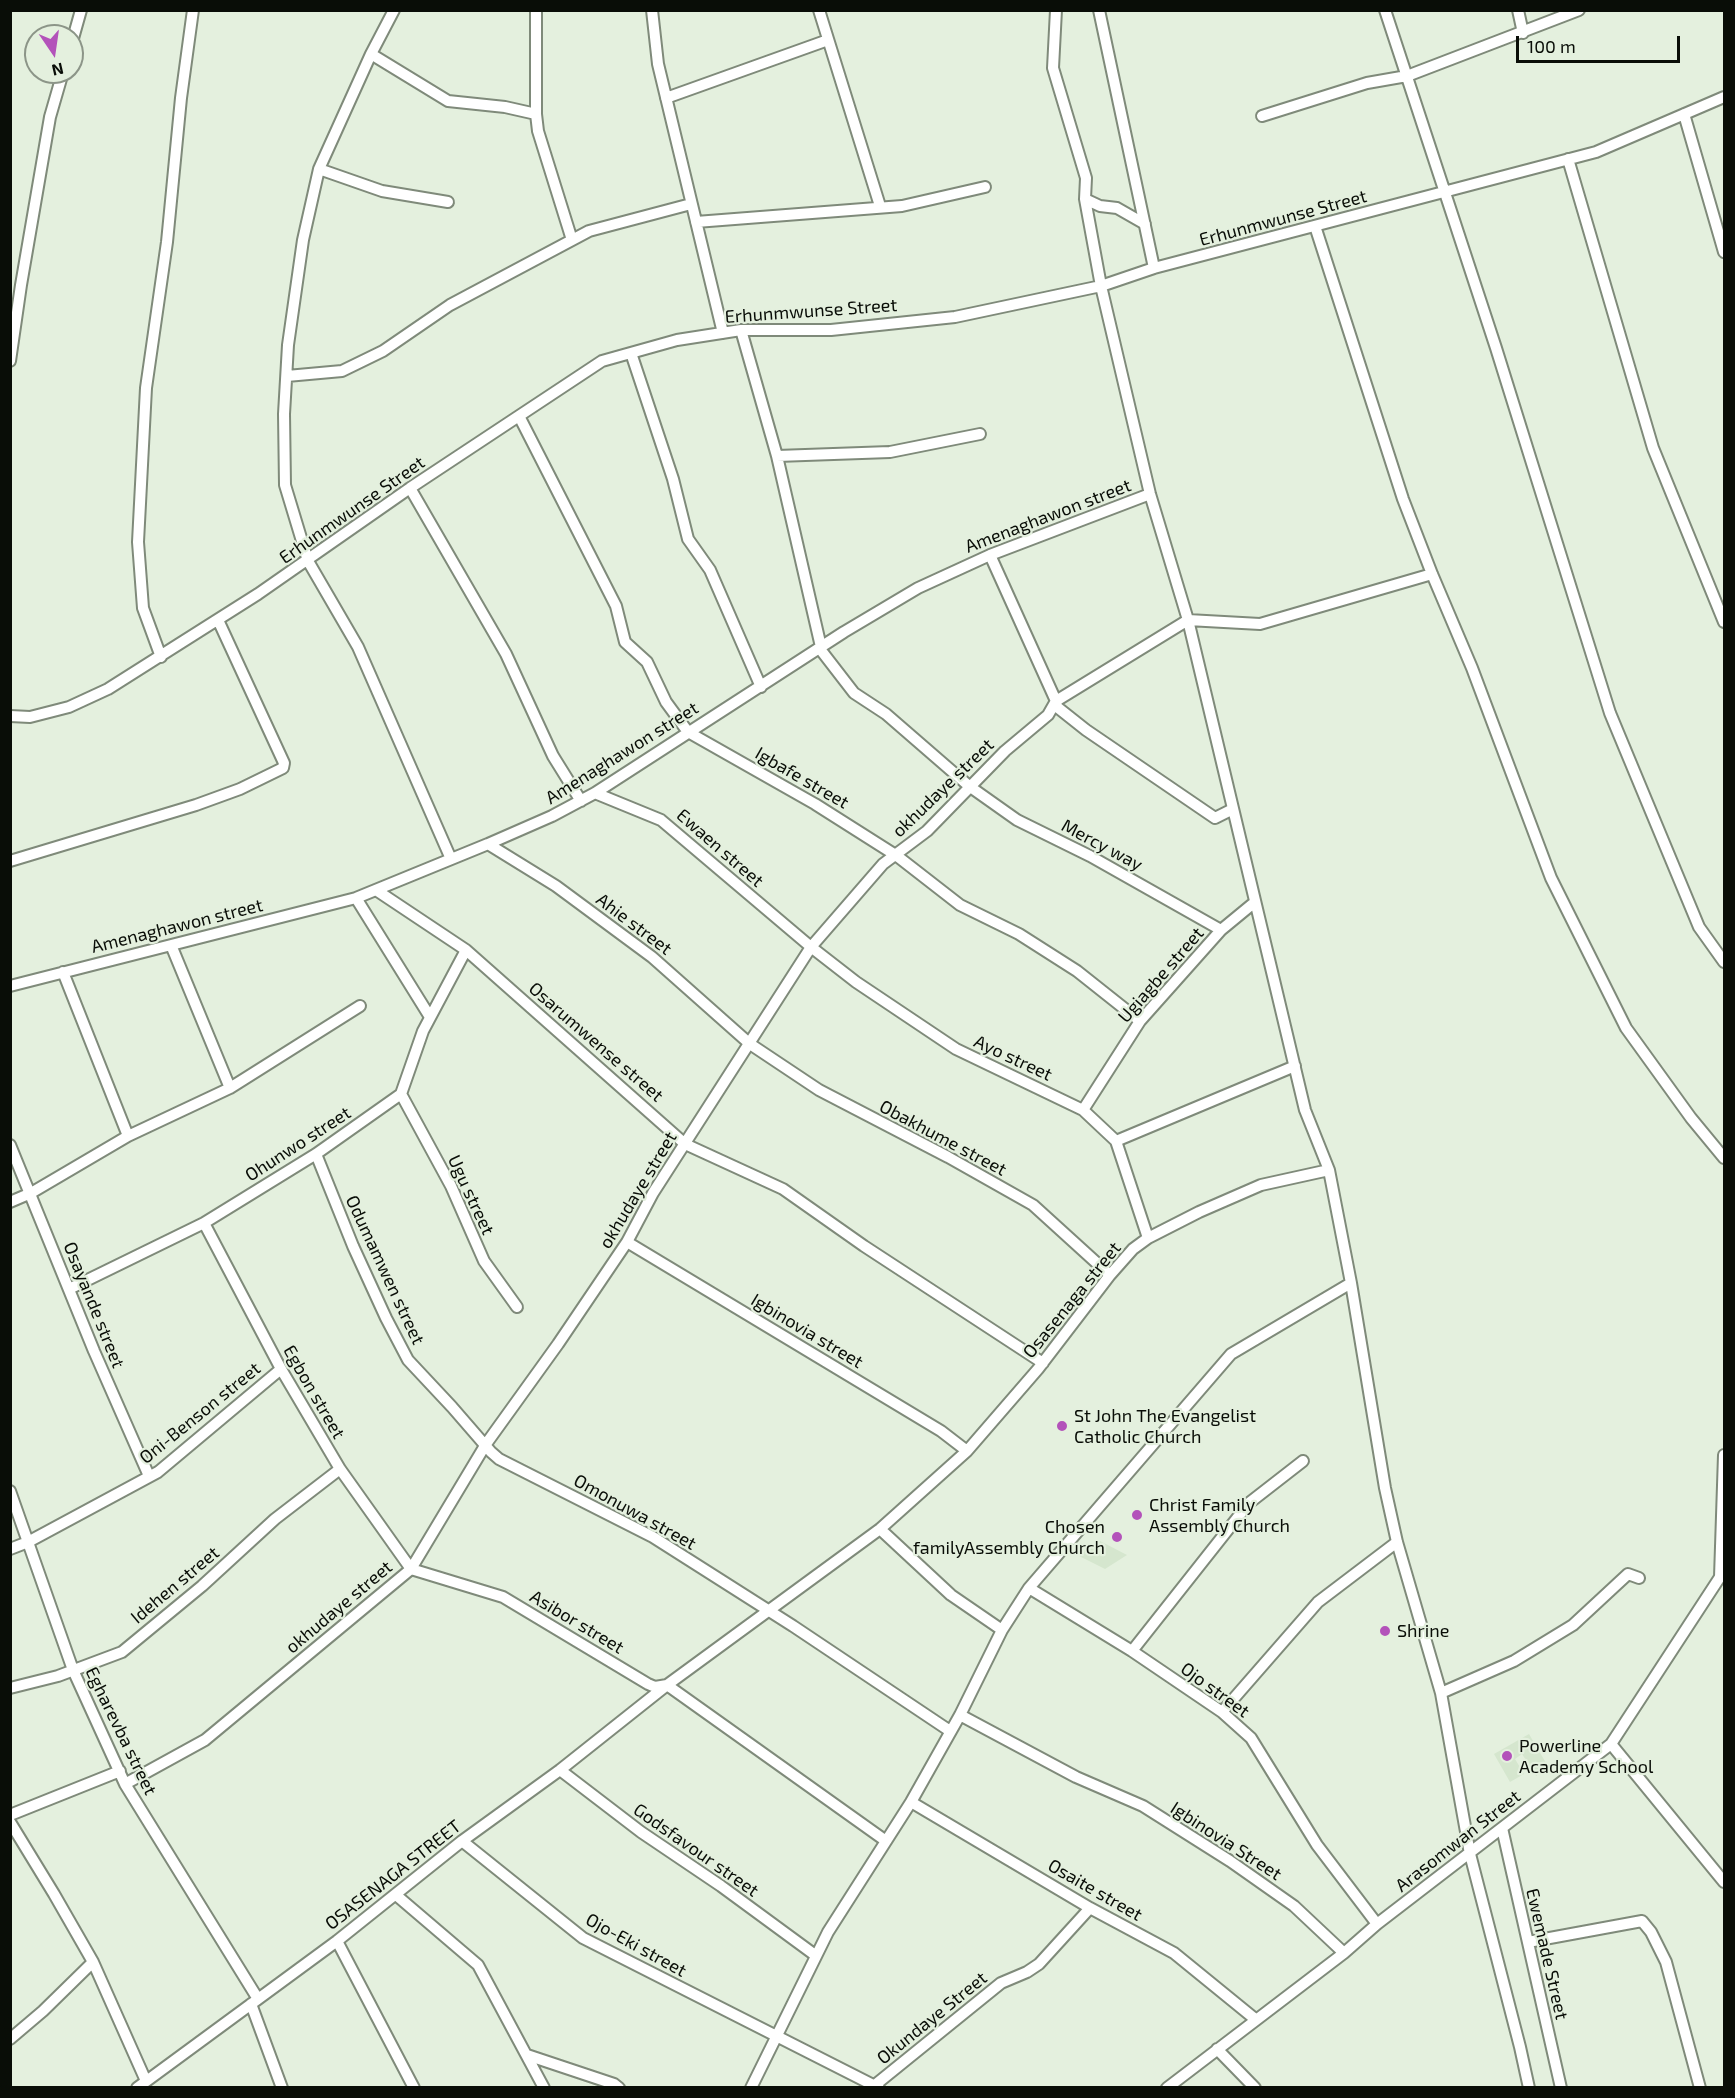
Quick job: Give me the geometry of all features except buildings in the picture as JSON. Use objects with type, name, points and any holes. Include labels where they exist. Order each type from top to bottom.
[{"type":"street","points":[[161,657],[143,608],[138,542],[146,388],[167,242],[180,98],[193,10]]},
{"type":"street","points":[[394,10],[371,54],[320,170],[303,240],[288,345],[284,414],[285,485],[308,561],[358,647],[451,859]]},
{"type":"street","points":[[536,10],[536,114],[541,140],[572,240]]},
{"type":"street","points":[[652,10],[658,64],[723,333]]},
{"type":"street","points":[[819,10],[880,206]]},
{"type":"street","points":[[1056,10],[1053,68],[1086,178],[1086,199],[1101,286],[1150,494],[1188,620],[1305,1110],[1329,1170],[1351,1283],[1385,1488],[1397,1542],[1441,1693],[1470,1854],[1521,2047],[1529,2088]]},
{"type":"street","points":[[1099,10],[1155,268]]},
{"type":"street","points":[[1385,10],[1496,348],[1610,713],[1699,927],[1725,962]]},
{"type":"street","points":[[1518,10],[1523,33]]},
{"type":"street","points":[[1262,116],[1366,83],[1407,76],[1578,10]]},
{"type":"street","points":[[666,98],[828,40]]},
{"type":"street","points":[[371,54],[448,101],[505,107],[536,114]]},
{"type":"street","points":[[10,361],[50,117],[60,84]]},
{"type":"street","name":"Erhunmwunse Street","points":[[10,716],[30,717],[69,707],[108,689],[308,561],[410,488],[602,361],[677,340],[741,330],[831,330],[955,317],[1101,286],[1155,268],[1596,152],[1725,97]]},
{"type":"street","points":[[1684,114],[1725,252]]},
{"type":"street","points":[[1568,159],[1653,448],[1725,622]]},
{"type":"street","points":[[320,170],[382,191],[448,202]]},
{"type":"street","points":[[696,222],[902,206],[985,187]]},
{"type":"street","points":[[1086,199],[1100,206],[1117,208],[1145,224]]},
{"type":"street","points":[[287,376],[342,371],[383,351],[450,305],[589,231],[691,204]]},
{"type":"street","points":[[1315,226],[1403,498],[1472,668],[1551,878],[1626,1028],[1691,1118],[1725,1158]]},
{"type":"street","points":[[741,330],[777,456],[821,648]]},
{"type":"street","points":[[631,353],[673,479],[688,539],[710,570],[761,687]]},
{"type":"street","points":[[519,416],[616,606],[625,642],[647,662],[666,702],[688,732]]},
{"type":"street","points":[[777,456],[890,452],[980,434]]},
{"type":"street","points":[[410,488],[506,654],[553,756],[581,801]]},
{"type":"street","name":"Amenaghawon street","points":[[10,986],[356,898],[488,844],[552,816],[596,793],[688,732],[918,588],[990,555],[1150,494]]},
{"type":"street","points":[[990,555],[1057,707],[1086,730],[1215,818],[1233,809]]},
{"type":"street","points":[[1188,620],[1260,624],[1432,574]]},
{"type":"street","points":[[10,861],[196,805],[240,789],[283,768],[284,763],[272,735],[218,620]]},
{"type":"street","name":"okhudaye street","points":[[125,1784],[205,1740],[411,1569],[486,1444],[558,1344],[627,1242],[653,1193],[811,948],[883,864],[897,856],[927,831],[1005,751],[1048,715],[1056,701],[1188,620]]},
{"type":"street","name":"Mercy way","points":[[821,648],[854,693],[885,714],[969,786],[1017,820],[1090,856],[1221,930]]},
{"type":"street","name":"Igbafe street","points":[[688,732],[815,804],[897,856],[960,905],[1018,934],[1077,971],[1140,1021]]},
{"type":"street","name":"Ewaen street","points":[[596,793],[661,820],[811,948]]},
{"type":"street","name":"Ahie street","points":[[488,844],[556,886],[652,957],[750,1044]]},
{"type":"street","name":"Osarumwense street","points":[[376,890],[466,950],[685,1144],[783,1189],[1043,1363]]},
{"type":"street","points":[[356,898],[430,1017]]},
{"type":"street","name":"Ugiagbe street","points":[[1083,1110],[1140,1021],[1221,930],[1255,902]]},
{"type":"street","points":[[171,945],[230,1088]]},
{"type":"street","name":"Ayo street","points":[[811,948],[856,982],[956,1049],[1083,1110],[1116,1141],[1148,1238]]},
{"type":"street","points":[[401,1094],[423,1031],[466,950]]},
{"type":"street","points":[[63,972],[128,1136]]},
{"type":"street","points":[[10,1202],[31,1193],[128,1136],[230,1088],[360,1006]]},
{"type":"street","name":"Obakhume street","points":[[750,1044],[819,1090],[948,1157],[1033,1205],[1110,1275]]},
{"type":"street","points":[[1116,1141],[1295,1066]]},
{"type":"street","name":"Ohunwo street","points":[[69,1289],[204,1223],[316,1154],[401,1094]]},
{"type":"street","name":"Ugu street","points":[[401,1094],[451,1186],[484,1261],[517,1306]]},
{"type":"street","name":"Osayande street","points":[[10,1144],[94,1351],[149,1476]]},
{"type":"street","name":"Odumamwen street","points":[[316,1154],[386,1318],[408,1360],[486,1444]]},
{"type":"street","name":"Osasenaga street","points":[[769,1611],[880,1529],[967,1451],[1043,1363],[1110,1275],[1133,1250],[1148,1238],[1199,1212],[1261,1185],[1329,1170]]},
{"type":"street","name":"Egbon street","points":[[204,1223],[281,1369],[340,1469],[411,1569]]},
{"type":"street","name":"Igbinovia street","points":[[627,1242],[941,1431],[967,1451]]},
{"type":"street","points":[[751,2088],[815,1955],[911,1802],[960,1715],[1002,1630],[1029,1588],[1231,1354],[1351,1283]]},
{"type":"street","name":"Oni-Benson street","points":[[10,1549],[28,1542],[158,1472],[281,1369]]},
{"type":"street","name":"Omonuwa street","points":[[486,1444],[499,1459],[653,1538],[769,1611],[950,1731]]},
{"type":"street","points":[[1722,1577],[1725,1455]]},
{"type":"street","points":[[1132,1651],[1249,1503],[1304,1461]]},
{"type":"street","name":"Idehen street","points":[[10,1688],[73,1670],[122,1652],[202,1586],[275,1519],[340,1469]]},
{"type":"street","name":"Egharevba street","points":[[10,1491],[73,1670],[125,1784],[254,2001],[282,2088]]},
{"type":"street","points":[[880,1529],[951,1595],[1002,1630]]},
{"type":"street","points":[[1222,1712],[1318,1602],[1397,1542]]},
{"type":"street","name":"Asibor street","points":[[411,1569],[503,1597],[648,1684],[655,1687],[667,1685],[886,1841]]},
{"type":"street","points":[[1441,1693],[1514,1661],[1573,1625],[1628,1574],[1639,1578]]},
{"type":"street","name":"Arasomwan Street","points":[[1167,2088],[1611,1744],[1722,1577]]},
{"type":"street","name":"Ojo street","points":[[1029,1588],[1132,1651],[1222,1712],[1251,1738],[1317,1845],[1377,1924]]},
{"type":"street","name":"OSASENAGA STREET","points":[[141,2084],[337,1941],[462,1841],[560,1770],[667,1685],[769,1611]]},
{"type":"street","name":"Igbinovia Street","points":[[960,1715],[1077,1777],[1143,1806],[1230,1861],[1294,1906],[1344,1953]]},
{"type":"street","points":[[1611,1744],[1725,1882]]},
{"type":"street","name":"Godsfavour street","points":[[560,1770],[641,1832],[721,1886],[815,1955]]},
{"type":"street","points":[[10,1815],[120,1771]]},
{"type":"street","name":"Osaite street","points":[[911,1802],[1090,1908],[1174,1953],[1255,2019]]},
{"type":"street","points":[[10,1822],[93,1962],[141,2084]]},
{"type":"street","name":"Ewemade Street","points":[[1502,1828],[1561,2088]]},
{"type":"street","name":"Ojo-Eki street","points":[[462,1841],[583,1938],[777,2038]]},
{"type":"street","points":[[396,1895],[478,1965],[544,2088]]},
{"type":"street","name":"Okundaye Street","points":[[877,2086],[1001,1983],[1039,1964],[1090,1908]]},
{"type":"street","points":[[1528,1942],[1642,1921],[1651,1932],[1666,1962],[1700,2088]]},
{"type":"street","points":[[337,1941],[414,2088]]},
{"type":"street","points":[[10,2039],[42,2012],[93,1962]]},
{"type":"street","points":[[777,2038],[877,2086]]},
{"type":"street","points":[[1216,2049],[1255,2088]]},
{"type":"street","points":[[527,2055],[615,2084],[619,2088]]},
{"type":"shaded area","points":[[1100,1541],[1127,1555],[1105,1569],[1077,1555]]},
{"type":"shaded area","name":"Powerline Academy School","points":[[1529,1734],[1549,1768],[1536,1776],[1522,1754],[1515,1759],[1524,1774],[1510,1782],[1494,1754]]},
{"type":"place","name":"St John The Evangelist Catholic Church","points":[[1062,1426]]},
{"type":"place","name":"Christ Family Assembly Church","points":[[1137,1515]]},
{"type":"place","name":"Chosen familyAssembly Church","points":[[1117,1537]]},
{"type":"place","name":"Shrine","points":[[1385,1631]]},
{"type":"place","name":"Powerline Academy School","points":[[1507,1756]]}]
